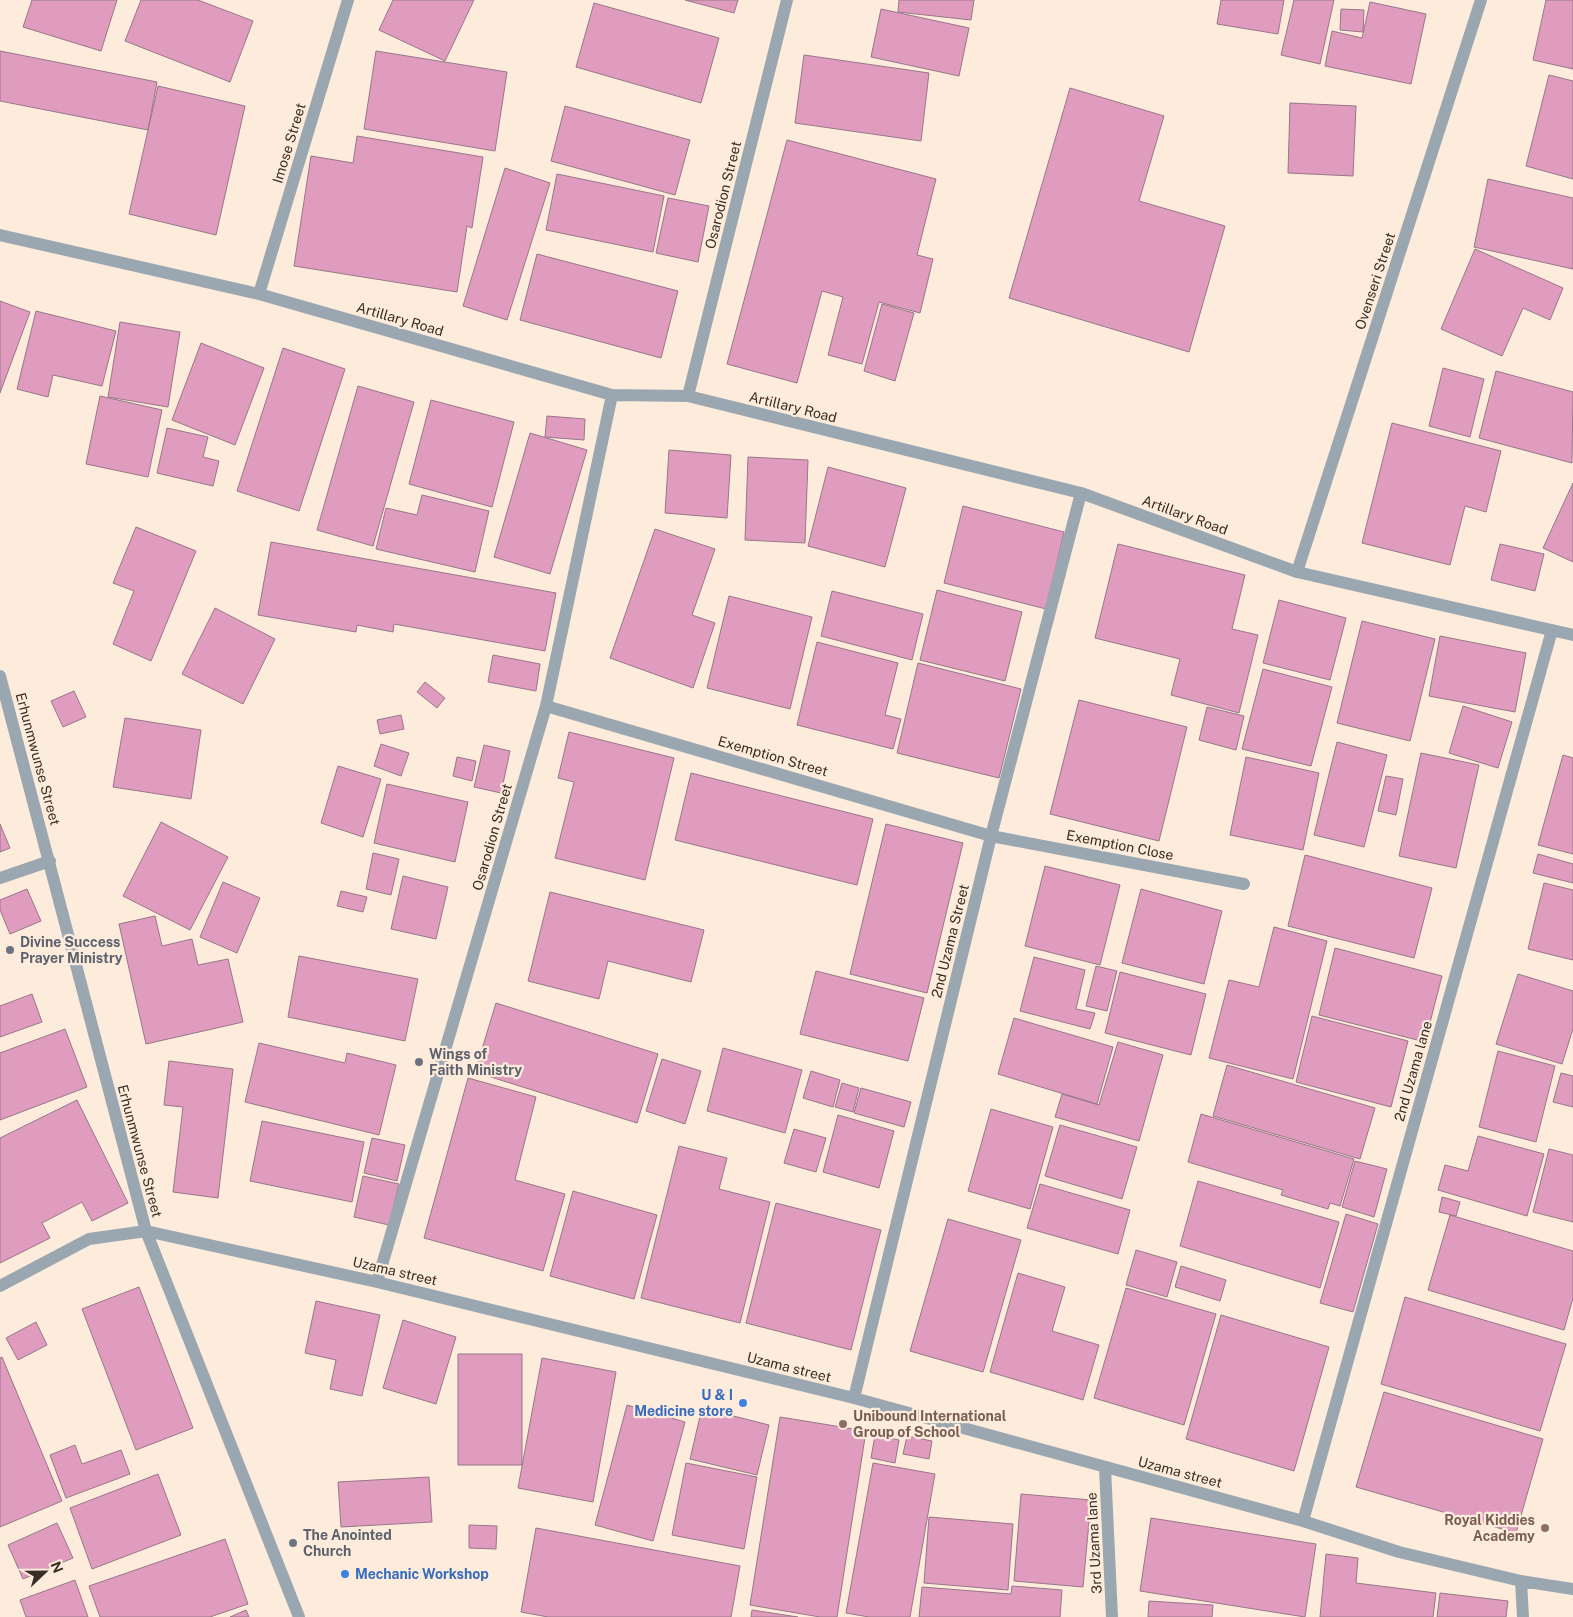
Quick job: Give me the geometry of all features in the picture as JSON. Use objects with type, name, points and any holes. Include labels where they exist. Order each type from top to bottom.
[{"type":"street","name":"Imose Street","points":[[259,294],[348,0]]},
{"type":"street","name":"Osarodion Street","points":[[688,396],[787,0]]},
{"type":"street","name":"Ovenseri Street","points":[[1298,572],[1481,0]]},
{"type":"street","name":"Artillary Road","points":[[0,235],[259,294],[612,395],[688,396],[1081,493],[1298,572],[1573,635]]},
{"type":"street","name":"Osarodion Street","points":[[377,1282],[546,706],[612,395]]},
{"type":"street","name":"2nd Uzama Street","points":[[854,1398],[991,836],[1081,493]]},
{"type":"street","name":"2nd Uzama lane","points":[[1303,1520],[1552,630]]},
{"type":"street","name":"Erhunmwunse Street","points":[[0,676],[146,1231],[299,1617]]},
{"type":"street","name":"Exemption Street","points":[[546,706],[991,836]]},
{"type":"street","name":"Exemption Close","points":[[991,836],[1244,884]]},
{"type":"street","points":[[0,878],[50,861]]},
{"type":"street","name":"Uzama street","points":[[0,1286],[89,1239],[146,1231],[377,1282],[854,1398],[1105,1468],[1303,1520],[1398,1552],[1521,1581],[1573,1589]]},
{"type":"street","name":"3rd Uzama lane","points":[[1105,1468],[1112,1617]]},
{"type":"street","points":[[1521,1581],[1523,1617]]},
{"type":"building","points":[[32,0],[117,0],[101,51],[23,27]]},
{"type":"building","points":[[141,0],[198,0],[253,21],[230,82],[125,41]]},
{"type":"building","points":[[393,0],[474,0],[445,61],[379,30]]},
{"type":"building","points":[[685,0],[738,0],[734,13]]},
{"type":"building","points":[[899,0],[974,0],[971,20],[898,12]]},
{"type":"building","points":[[1221,0],[1284,0],[1278,34],[1217,24]]},
{"type":"building","points":[[1294,0],[1334,0],[1320,64],[1281,55]]},
{"type":"building","points":[[1546,0],[1573,0],[1573,69],[1533,60]]},
{"type":"building","points":[[1370,2],[1426,14],[1411,84],[1325,66],[1332,31],[1362,38]]},
{"type":"building","points":[[594,3],[719,38],[701,103],[576,67]]},
{"type":"building","points":[[881,9],[969,28],[959,76],[871,57]]},
{"type":"building","points":[[1341,9],[1364,10],[1363,32],[1340,30]]},
{"type":"building","points":[[0,51],[157,82],[148,130],[0,101]]},
{"type":"building","points":[[376,51],[507,72],[495,151],[364,129]]},
{"type":"building","points":[[804,55],[929,73],[921,141],[795,123]]},
{"type":"building","points":[[1549,75],[1573,81],[1573,179],[1526,166]]},
{"type":"building","points":[[158,86],[245,106],[216,235],[129,214]]},
{"type":"building","points":[[1070,88],[1164,116],[1139,201],[1225,226],[1189,352],[1009,298]]},
{"type":"building","points":[[1290,103],[1356,106],[1353,176],[1288,173]]},
{"type":"building","points":[[565,106],[690,140],[675,195],[551,161]]},
{"type":"building","points":[[357,136],[483,157],[472,228],[467,226],[457,292],[294,266],[311,156],[353,163]]},
{"type":"building","points":[[787,140],[936,179],[917,255],[933,259],[920,313],[879,302],[862,364],[828,355],[843,297],[822,291],[797,383],[727,364]]},
{"type":"building","points":[[505,168],[550,183],[507,320],[463,306]]},
{"type":"building","points":[[557,174],[664,196],[653,252],[546,230]]},
{"type":"building","points":[[1488,179],[1573,198],[1573,269],[1474,247]]},
{"type":"building","points":[[668,198],[709,206],[698,262],[656,253]]},
{"type":"building","points":[[1475,249],[1563,288],[1550,320],[1523,308],[1502,356],[1441,329]]},
{"type":"building","points":[[537,254],[678,291],[661,358],[520,320]]},
{"type":"building","points":[[0,301],[30,312],[0,393]]},
{"type":"building","points":[[882,304],[914,313],[895,381],[864,371]]},
{"type":"building","points":[[36,311],[116,331],[102,386],[53,375],[48,397],[17,389]]},
{"type":"building","points":[[120,322],[180,332],[168,407],[108,397]]},
{"type":"building","points":[[201,343],[264,368],[235,445],[172,420]]},
{"type":"building","points":[[283,348],[345,369],[299,511],[237,491]]},
{"type":"building","points":[[1443,368],[1484,379],[1470,437],[1429,426]]},
{"type":"building","points":[[1496,371],[1573,392],[1572,463],[1479,438]]},
{"type":"building","points":[[358,386],[414,402],[373,546],[317,530]]},
{"type":"building","points":[[100,396],[162,410],[148,477],[86,464]]},
{"type":"building","points":[[431,400],[514,422],[492,507],[409,484]]},
{"type":"building","points":[[547,416],[585,419],[584,440],[545,437]]},
{"type":"building","points":[[1392,423],[1501,451],[1486,512],[1465,506],[1450,565],[1362,543]]},
{"type":"building","points":[[167,428],[208,437],[203,457],[219,461],[213,486],[157,473]]},
{"type":"building","points":[[530,433],[587,450],[550,574],[494,557]]},
{"type":"building","points":[[669,450],[731,455],[727,518],[665,513]]},
{"type":"building","points":[[748,457],[808,460],[805,543],[745,540]]},
{"type":"building","points":[[828,467],[906,488],[885,567],[808,546]]},
{"type":"building","points":[[1573,483],[1573,562],[1543,548]]},
{"type":"building","points":[[422,495],[489,511],[475,572],[376,549],[386,508],[417,515]]},
{"type":"building","points":[[963,506],[1064,532],[1046,609],[944,583]]},
{"type":"building","points":[[136,527],[196,551],[151,661],[113,644],[134,591],[113,583]]},
{"type":"building","points":[[655,529],[715,549],[692,615],[715,623],[693,688],[610,658]]},
{"type":"building","points":[[271,542],[556,593],[545,651],[394,624],[393,632],[357,625],[356,632],[258,615]]},
{"type":"building","points":[[1118,544],[1245,575],[1232,629],[1258,635],[1239,713],[1171,695],[1180,659],[1095,638]]},
{"type":"building","points":[[1500,544],[1544,554],[1535,591],[1491,580]]},
{"type":"building","points":[[937,590],[1022,612],[1005,681],[920,660]]},
{"type":"building","points":[[832,591],[923,614],[912,660],[821,636]]},
{"type":"building","points":[[729,596],[812,617],[790,709],[707,688]]},
{"type":"building","points":[[1279,600],[1346,618],[1330,680],[1263,663]]},
{"type":"building","points":[[215,608],[275,639],[243,704],[182,674]]},
{"type":"building","points":[[1362,621],[1435,639],[1410,741],[1337,723]]},
{"type":"building","points":[[1440,636],[1526,653],[1515,712],[1429,696]]},
{"type":"building","points":[[817,642],[898,663],[885,715],[901,719],[893,749],[797,725]]},
{"type":"building","points":[[493,655],[540,664],[536,691],[488,682]]},
{"type":"building","points":[[918,663],[1021,689],[999,778],[897,753]]},
{"type":"building","points":[[1263,669],[1332,687],[1311,766],[1242,749]]},
{"type":"building","points":[[425,682],[445,698],[437,708],[417,692]]},
{"type":"building","points":[[74,691],[86,717],[63,727],[51,701]]},
{"type":"building","points":[[1079,700],[1187,727],[1159,841],[1050,814]]},
{"type":"building","points":[[1463,706],[1512,722],[1498,768],[1449,753]]},
{"type":"building","points":[[1207,707],[1244,716],[1236,750],[1199,740]]},
{"type":"building","points":[[401,715],[404,729],[380,734],[377,720]]},
{"type":"building","points":[[125,718],[201,730],[191,799],[113,787]]},
{"type":"building","points":[[569,732],[674,758],[645,880],[555,858],[574,782],[558,778]]},
{"type":"building","points":[[1337,742],[1387,755],[1364,847],[1314,835]]},
{"type":"building","points":[[381,744],[409,753],[401,776],[374,766]]},
{"type":"building","points":[[484,745],[510,751],[501,793],[474,787]]},
{"type":"building","points":[[1421,753],[1479,765],[1456,868],[1399,856]]},
{"type":"building","points":[[1563,755],[1573,758],[1573,854],[1538,845]]},
{"type":"building","points":[[457,757],[476,761],[472,781],[453,776]]},
{"type":"building","points":[[1246,757],[1319,773],[1303,850],[1230,835]]},
{"type":"building","points":[[338,766],[381,779],[363,837],[321,823]]},
{"type":"building","points":[[691,773],[873,819],[857,885],[675,840]]},
{"type":"building","points":[[1386,776],[1403,779],[1396,815],[1378,811]]},
{"type":"building","points":[[387,784],[468,802],[455,862],[374,843]]},
{"type":"building","points":[[161,822],[228,857],[190,930],[123,896]]},
{"type":"building","points":[[0,824],[10,848],[0,852]]},
{"type":"building","points":[[886,824],[963,843],[927,993],[850,974]]},
{"type":"building","points":[[373,853],[399,859],[391,895],[366,889]]},
{"type":"building","points":[[1538,854],[1573,864],[1573,883],[1533,873]]},
{"type":"building","points":[[1305,855],[1432,888],[1414,958],[1288,926]]},
{"type":"building","points":[[1045,866],[1120,885],[1100,965],[1025,946]]},
{"type":"building","points":[[403,876],[448,887],[436,939],[391,929]]},
{"type":"building","points":[[223,882],[260,898],[237,953],[200,937]]},
{"type":"building","points":[[1544,883],[1573,890],[1573,960],[1528,949]]},
{"type":"building","points":[[27,889],[41,921],[10,934],[0,910],[0,900]]},
{"type":"building","points":[[1141,889],[1222,911],[1204,984],[1122,963]]},
{"type":"building","points":[[341,891],[367,897],[363,912],[337,906]]},
{"type":"building","points":[[550,892],[704,930],[691,982],[608,961],[599,999],[528,981]]},
{"type":"building","points":[[155,916],[162,946],[192,939],[198,965],[228,959],[243,1022],[146,1044],[119,924]]},
{"type":"building","points":[[1274,927],[1327,941],[1293,1079],[1209,1058],[1229,980],[1259,987]]},
{"type":"building","points":[[1335,948],[1442,976],[1425,1042],[1319,1015]]},
{"type":"building","points":[[299,956],[418,979],[405,1041],[288,1017]]},
{"type":"building","points":[[1034,957],[1085,970],[1076,1009],[1095,1013],[1090,1029],[1020,1011]]},
{"type":"building","points":[[1096,966],[1117,971],[1107,1011],[1086,1006]]},
{"type":"building","points":[[816,971],[924,998],[908,1061],[800,1034]]},
{"type":"building","points":[[1120,972],[1206,994],[1191,1055],[1105,1033]]},
{"type":"building","points":[[1518,974],[1573,991],[1573,1029],[1562,1064],[1496,1044]]},
{"type":"building","points":[[32,994],[42,1022],[0,1037],[0,1006]]},
{"type":"building","points":[[496,1003],[658,1054],[637,1123],[475,1072]]},
{"type":"building","points":[[1312,1016],[1408,1041],[1391,1107],[1296,1082]]},
{"type":"building","points":[[1014,1018],[1113,1047],[1097,1104],[998,1074]]},
{"type":"building","points":[[65,1029],[87,1087],[0,1120],[0,1053]]},
{"type":"building","points":[[1118,1042],[1163,1055],[1139,1141],[1055,1117],[1062,1094],[1099,1105]]},
{"type":"building","points":[[259,1043],[345,1063],[347,1053],[396,1065],[379,1135],[245,1102]]},
{"type":"building","points":[[723,1048],[802,1070],[785,1133],[707,1111]]},
{"type":"building","points":[[1498,1051],[1555,1066],[1536,1142],[1479,1127]]},
{"type":"building","points":[[662,1059],[701,1071],[685,1124],[646,1111]]},
{"type":"building","points":[[169,1061],[233,1069],[218,1198],[173,1192],[183,1107],[164,1105]]},
{"type":"building","points":[[1227,1065],[1375,1108],[1360,1159],[1213,1116]]},
{"type":"building","points":[[811,1071],[840,1080],[833,1107],[803,1098]]},
{"type":"building","points":[[1561,1073],[1573,1076],[1573,1107],[1553,1102]]},
{"type":"building","points":[[468,1078],[536,1097],[515,1180],[565,1194],[543,1271],[424,1238]]},
{"type":"building","points":[[842,1083],[859,1088],[853,1112],[835,1107]]},
{"type":"building","points":[[861,1088],[911,1102],[904,1127],[854,1113]]},
{"type":"building","points":[[77,1100],[128,1203],[92,1221],[82,1202],[42,1223],[50,1238],[0,1263],[0,1138]]},
{"type":"building","points":[[991,1109],[1053,1127],[1030,1209],[968,1191]]},
{"type":"building","points":[[1201,1114],[1354,1159],[1340,1206],[1330,1203],[1328,1209],[1281,1195],[1283,1190],[1188,1162]]},
{"type":"building","points":[[838,1115],[894,1131],[879,1188],[823,1172]]},
{"type":"building","points":[[262,1121],[364,1142],[352,1202],[250,1181]]},
{"type":"building","points":[[1060,1125],[1137,1147],[1122,1199],[1045,1176]]},
{"type":"building","points":[[794,1129],[826,1138],[816,1172],[784,1163]]},
{"type":"building","points":[[1478,1136],[1544,1154],[1527,1216],[1438,1190],[1445,1165],[1468,1171]]},
{"type":"building","points":[[372,1138],[405,1145],[397,1181],[364,1173]]},
{"type":"building","points":[[679,1146],[727,1158],[719,1189],[770,1202],[740,1323],[641,1298]]},
{"type":"building","points":[[1549,1149],[1573,1155],[1573,1222],[1533,1212]]},
{"type":"building","points":[[1355,1161],[1387,1169],[1374,1217],[1342,1207]]},
{"type":"building","points":[[363,1176],[399,1184],[389,1225],[354,1217]]},
{"type":"building","points":[[1198,1181],[1339,1222],[1320,1288],[1180,1246]]},
{"type":"building","points":[[1040,1184],[1130,1210],[1118,1254],[1027,1228]]},
{"type":"building","points":[[573,1191],[657,1215],[634,1299],[550,1276]]},
{"type":"building","points":[[1442,1197],[1460,1202],[1456,1216],[1439,1212]]},
{"type":"building","points":[[776,1203],[881,1230],[851,1350],[746,1323]]},
{"type":"building","points":[[1346,1214],[1378,1224],[1353,1312],[1320,1303]]},
{"type":"building","points":[[1450,1215],[1573,1251],[1573,1298],[1564,1330],[1428,1290]]},
{"type":"building","points":[[948,1219],[1021,1240],[983,1372],[910,1351]]},
{"type":"building","points":[[1136,1250],[1177,1262],[1167,1297],[1126,1285]]},
{"type":"building","points":[[1181,1266],[1226,1280],[1220,1301],[1175,1287]]},
{"type":"building","points":[[1018,1273],[1065,1287],[1052,1331],[1099,1345],[1083,1400],[990,1372]]},
{"type":"building","points":[[139,1287],[193,1428],[136,1450],[82,1309]]},
{"type":"building","points":[[1126,1288],[1216,1314],[1184,1425],[1094,1398]]},
{"type":"building","points":[[1405,1297],[1566,1344],[1540,1431],[1381,1384]]},
{"type":"building","points":[[316,1301],[380,1315],[362,1396],[330,1389],[336,1360],[305,1353]]},
{"type":"building","points":[[1221,1315],[1329,1347],[1294,1471],[1186,1439]]},
{"type":"building","points":[[403,1320],[456,1337],[436,1404],[383,1388]]},
{"type":"building","points":[[36,1322],[47,1345],[18,1360],[6,1338]]},
{"type":"building","points":[[458,1354],[522,1354],[522,1465],[458,1465]]},
{"type":"building","points":[[2,1357],[62,1501],[0,1527],[0,1358]]},
{"type":"building","points":[[542,1358],[616,1372],[593,1502],[518,1488]]},
{"type":"building","points":[[1384,1392],[1543,1439],[1516,1533],[1356,1487]]},
{"type":"building","points":[[627,1405],[685,1422],[653,1541],[595,1525]]},
{"type":"building","points":[[702,1408],[769,1425],[757,1475],[690,1459]]},
{"type":"building","points":[[780,1417],[866,1431],[837,1617],[820,1617],[750,1605]]},
{"type":"building","points":[[875,1435],[899,1440],[895,1463],[871,1458]]},
{"type":"building","points":[[907,1436],[932,1441],[929,1459],[903,1454]]},
{"type":"building","points":[[75,1445],[82,1464],[121,1450],[130,1474],[66,1498],[50,1455]]},
{"type":"building","points":[[686,1463],[757,1477],[744,1549],[672,1535]]},
{"type":"building","points":[[873,1463],[935,1474],[910,1617],[869,1617],[846,1613]]},
{"type":"building","points":[[158,1474],[181,1535],[92,1569],[70,1508]]},
{"type":"building","points":[[429,1477],[432,1522],[341,1527],[338,1482]]},
{"type":"building","points":[[1021,1494],[1091,1500],[1083,1587],[1014,1581]]},
{"type":"building","points":[[929,1517],[1013,1524],[1008,1590],[924,1583]]},
{"type":"building","points":[[1151,1518],[1316,1544],[1305,1617],[1140,1591]]},
{"type":"building","points":[[57,1523],[73,1558],[23,1579],[8,1545]]},
{"type":"building","points":[[469,1525],[497,1526],[496,1549],[469,1548]]},
{"type":"building","points":[[536,1528],[740,1566],[731,1617],[548,1617],[521,1612]]},
{"type":"building","points":[[225,1539],[248,1604],[210,1617],[100,1617],[89,1586]]},
{"type":"building","points":[[1326,1554],[1358,1558],[1356,1583],[1436,1593],[1433,1617],[1320,1617]]},
{"type":"building","points":[[75,1580],[88,1617],[26,1617],[20,1600]]},
{"type":"building","points":[[1012,1586],[1062,1590],[1060,1617],[919,1617],[922,1587],[1011,1594]]},
{"type":"building","points":[[1440,1593],[1508,1601],[1506,1617],[1437,1617]]},
{"type":"building","points":[[1149,1601],[1213,1605],[1212,1617],[1148,1617]]},
{"type":"building","points":[[246,1610],[249,1617],[230,1617]]},
{"type":"building","points":[[752,1610],[798,1617],[751,1617]]},
{"type":"place","name":"Divine Success Prayer Ministry","points":[[10,950]]},
{"type":"place","name":"Wings of Faith Ministry","points":[[419,1062]]},
{"type":"place","name":"U & I Medicine store","points":[[743,1403]]},
{"type":"place","name":"Unibound International Group of School","points":[[843,1424]]},
{"type":"place","name":"Royal Kiddies Academy","points":[[1545,1528]]},
{"type":"place","name":"The Anointed Church","points":[[293,1543]]},
{"type":"place","name":"Mechanic Workshop","points":[[345,1574]]}]
